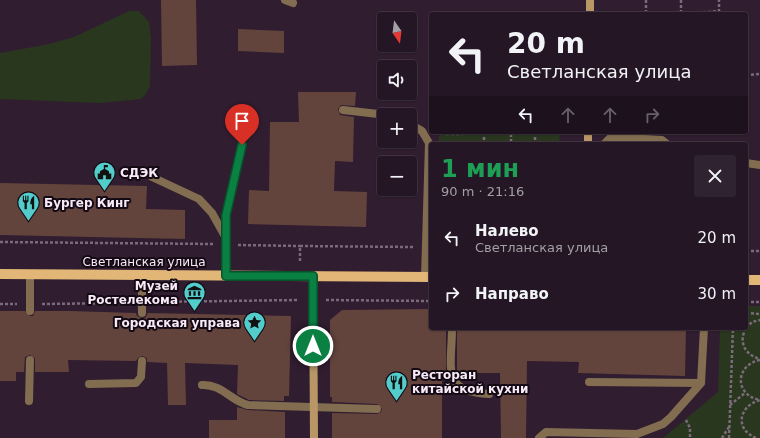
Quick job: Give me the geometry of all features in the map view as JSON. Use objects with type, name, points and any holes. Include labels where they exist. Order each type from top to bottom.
[{"type":"main road","points":[[590,0],[590,12]]},
{"type":"main road","name":"Светланская улица","points":[[0,274],[428,277]]},
{"type":"main road","points":[[313,276],[314,438]]},
{"type":"main road","points":[[748,280],[760,280]]},
{"type":"lane","points":[[343,110],[377,114]]},
{"type":"lane","points":[[417,128],[422,131],[429,143],[426,248],[428,277]]},
{"type":"lane","points":[[606,142],[612,137],[662,140],[664,142]]},
{"type":"lane","points":[[226,276],[226,215],[242,145]]},
{"type":"lane","points":[[748,162],[760,165]]},
{"type":"lane","points":[[152,177],[199,198],[212,213],[226,241]]},
{"type":"lane","points":[[30,274],[30,308]]},
{"type":"lane","points":[[142,275],[142,313]]},
{"type":"lane","points":[[452,330],[452,374],[455,383],[462,390],[472,394],[489,394]]},
{"type":"lane","points":[[539,438],[546,432],[617,436],[637,434],[663,424],[680,409],[701,383],[704,330]]},
{"type":"lane","points":[[29,401],[30,360]]},
{"type":"lane","points":[[89,384],[136,383],[141,377],[142,362]]},
{"type":"lane","points":[[589,382],[701,383]]},
{"type":"lane","points":[[202,385],[217,387],[242,404],[248,405],[377,409]]},
{"type":"path","points":[[646,0],[646,12]]},
{"type":"path","points":[[681,0],[682,12]]},
{"type":"path","points":[[707,12],[719,11],[719,0]]},
{"type":"path","points":[[748,75],[760,74]]},
{"type":"path","points":[[511,134],[511,142]]},
{"type":"path","points":[[0,242],[226,241],[300,246],[426,248]]},
{"type":"path","points":[[300,246],[300,300]]},
{"type":"path","points":[[748,251],[760,251]]},
{"type":"path","points":[[0,304],[30,308],[142,303],[300,300],[429,301]]},
{"type":"path","points":[[748,302],[760,302]]},
{"type":"path","points":[[748,314],[760,314]]},
{"type":"path","points":[[748,326],[752,322],[760,320]]},
{"type":"path","points":[[729,438],[733,330]]},
{"type":"path","points":[[745,330],[742,339],[744,347],[748,353],[760,359]]},
{"type":"path","points":[[760,359],[752,362],[744,368],[740,378],[745,393],[752,398],[760,400]]},
{"type":"path","points":[[730,405],[745,393]]},
{"type":"path","points":[[756,438],[748,434],[743,428],[742,421],[744,411],[750,404],[760,400]]},
{"type":"path","points":[[722,438],[730,427]]},
{"type":"path","points":[[690,428],[690,438]]},
{"type":"green space","points":[[129,11],[139,11],[149,22],[151,39],[150,86],[146,94],[141,99],[101,103],[0,99],[0,53],[49,44],[74,37]]},
{"type":"green space","points":[[439,134],[560,134],[559,142],[439,142]]},
{"type":"green space","points":[[748,306],[760,306],[760,438],[663,438],[718,392],[720,330],[748,330]]},
{"type":"building","points":[[161,0],[196,0],[197,65],[162,66]]},
{"type":"building","points":[[238,29],[284,31],[284,53],[238,51]]},
{"type":"building","points":[[298,92],[356,92],[355,106],[341,105],[338,109],[340,115],[354,117],[353,162],[335,161],[334,191],[367,192],[366,227],[248,224],[249,190],[269,191],[270,122],[299,122]]},
{"type":"building","points":[[0,183],[147,186],[146,209],[185,210],[185,239],[0,235]]},
{"type":"building","points":[[429,309],[429,330],[446,330],[446,373],[442,373],[442,438],[332,438],[332,413],[377,414],[381,412],[382,409],[377,404],[332,402],[332,397],[330,397],[330,320],[342,310]]},
{"type":"building","points":[[0,311],[25,311],[30,316],[33,316],[35,311],[136,313],[137,316],[142,318],[145,318],[148,313],[291,316],[289,396],[284,396],[284,401],[249,400],[237,394],[238,365],[185,363],[186,405],[168,405],[167,363],[147,362],[147,358],[142,356],[136,361],[68,360],[69,372],[35,372],[35,358],[30,355],[25,357],[24,372],[16,372],[16,381],[0,381]]},
{"type":"building","points":[[457,330],[686,330],[685,376],[578,373],[579,362],[527,361],[526,438],[501,438],[500,373],[457,373]]},
{"type":"building","points":[[237,407],[248,410],[285,412],[285,438],[209,438],[209,420],[237,420]]},
{"type":"place","name":"СДЭК","points":[[104,192]]},
{"type":"place","name":"Бургер Кинг","points":[[29,222]]},
{"type":"place","name":"Музей Ростелекома","points":[[194,312]]},
{"type":"place","name":"Городская управа","points":[[255,342]]},
{"type":"place","name":"Ресторан китайской кухни","points":[[397,402]]},
{"type":"route","points":[[242,145],[226,215],[226,276],[313,276],[313,346]]}]
